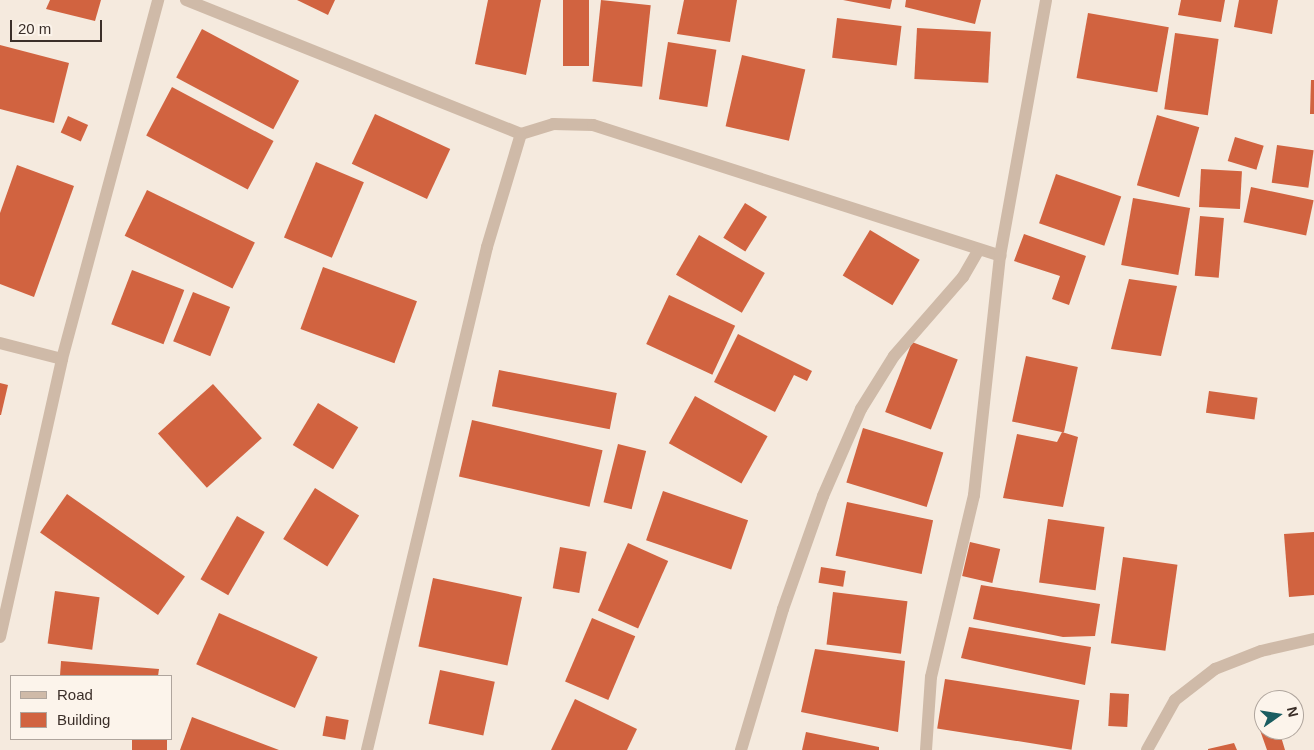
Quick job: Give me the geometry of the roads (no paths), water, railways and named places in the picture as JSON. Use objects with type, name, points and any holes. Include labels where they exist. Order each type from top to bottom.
[{"type":"street","points":[[0,637],[62,359],[158,0]]},
{"type":"street","points":[[186,0],[521,134],[553,124],[593,125],[978,251],[1000,256]]},
{"type":"street","points":[[926,750],[931,677],[974,495],[1000,256],[1046,0]]},
{"type":"street","points":[[368,750],[486,247],[521,134]]},
{"type":"street","points":[[742,750],[787,599],[823,496],[861,409],[894,356],[962,277],[978,251]]},
{"type":"street","points":[[0,343],[62,359]]},
{"type":"street","points":[[1147,750],[1175,700],[1215,669],[1261,651],[1314,638]]}]
